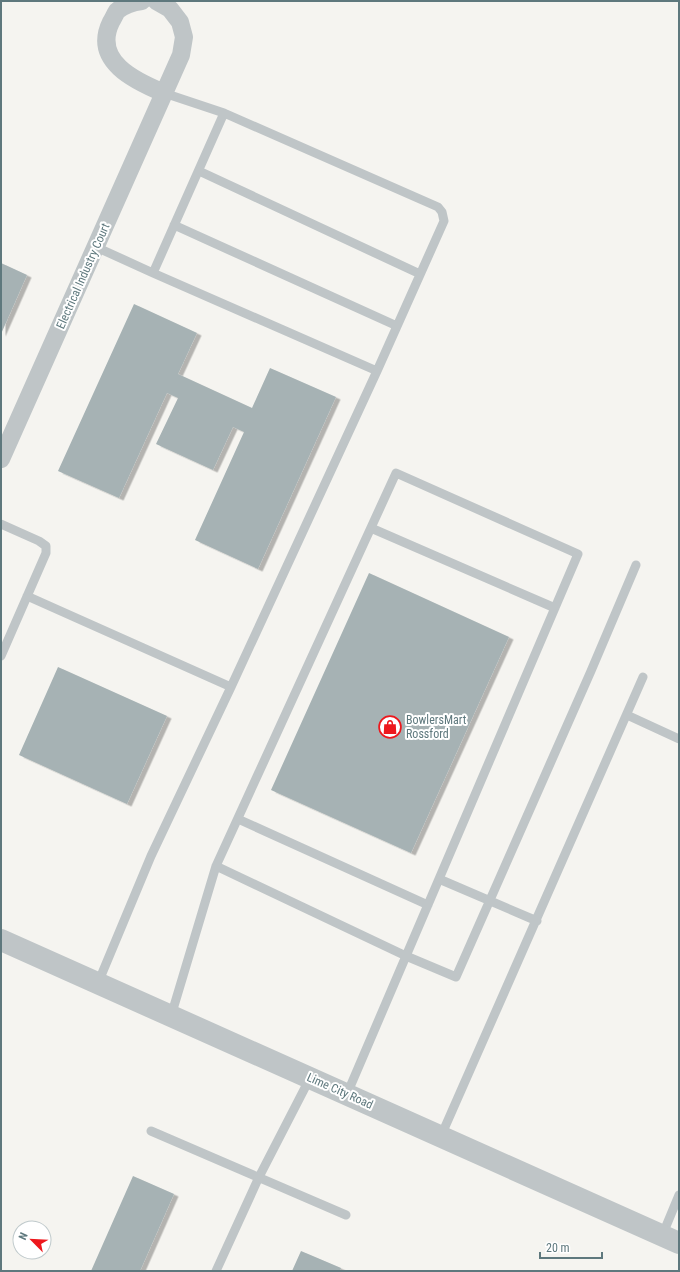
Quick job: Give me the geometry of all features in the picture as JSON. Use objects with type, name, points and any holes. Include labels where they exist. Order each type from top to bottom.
[{"type":"street","points":[[142,1],[132,2],[117,12],[108,28],[107,44],[111,58],[121,69],[143,84],[164,93]]},
{"type":"street","name":"Electrical Industry Court","points":[[1,460],[181,55],[184,37],[180,22],[170,9],[156,1]]},
{"type":"street","name":"Lime City Road","points":[[1,940],[670,1239]]},
{"type":"lane","points":[[98,983],[151,856],[377,371],[444,221],[442,212],[438,207],[224,113],[164,93]]},
{"type":"lane","points":[[153,274],[224,113]]},
{"type":"lane","points":[[199,171],[420,274]]},
{"type":"lane","points":[[174,226],[397,326]]},
{"type":"lane","points":[[96,247],[153,274],[377,371]]},
{"type":"lane","points":[[171,1016],[216,866],[396,473],[578,554],[347,1094]]},
{"type":"lane","points":[[1,524],[39,541],[46,546],[46,553],[1,656]]},
{"type":"lane","points":[[371,528],[555,608]]},
{"type":"lane","points":[[216,866],[406,956],[456,977],[636,565]]},
{"type":"lane","points":[[27,596],[231,687]]},
{"type":"lane","points":[[441,1136],[643,677]]},
{"type":"lane","points":[[626,716],[679,739]]},
{"type":"lane","points":[[238,819],[428,905]]},
{"type":"lane","points":[[439,879],[536,921]]},
{"type":"lane","points":[[216,1271],[259,1177],[310,1078]]},
{"type":"lane","points":[[151,1131],[346,1215]]},
{"type":"lane","points":[[670,1239],[679,1195]]},
{"type":"building","points":[[1,263],[27,275],[1,334]]},
{"type":"building","points":[[134,304],[197,333],[178,374],[252,408],[270,368],[336,397],[258,569],[195,540],[244,432],[233,427],[213,470],[156,444],[178,398],[167,393],[119,498],[58,471]]},
{"type":"building","points":[[369,573],[509,637],[411,853],[271,790]]},
{"type":"building","points":[[58,667],[167,716],[127,804],[19,755]]},
{"type":"building","points":[[133,1176],[174,1194],[140,1271],[91,1271]]},
{"type":"building","points":[[301,1251],[341,1268],[340,1271],[292,1271]]},
{"type":"place","name":"BowlersMart Rossford","points":[[390,727]]}]
